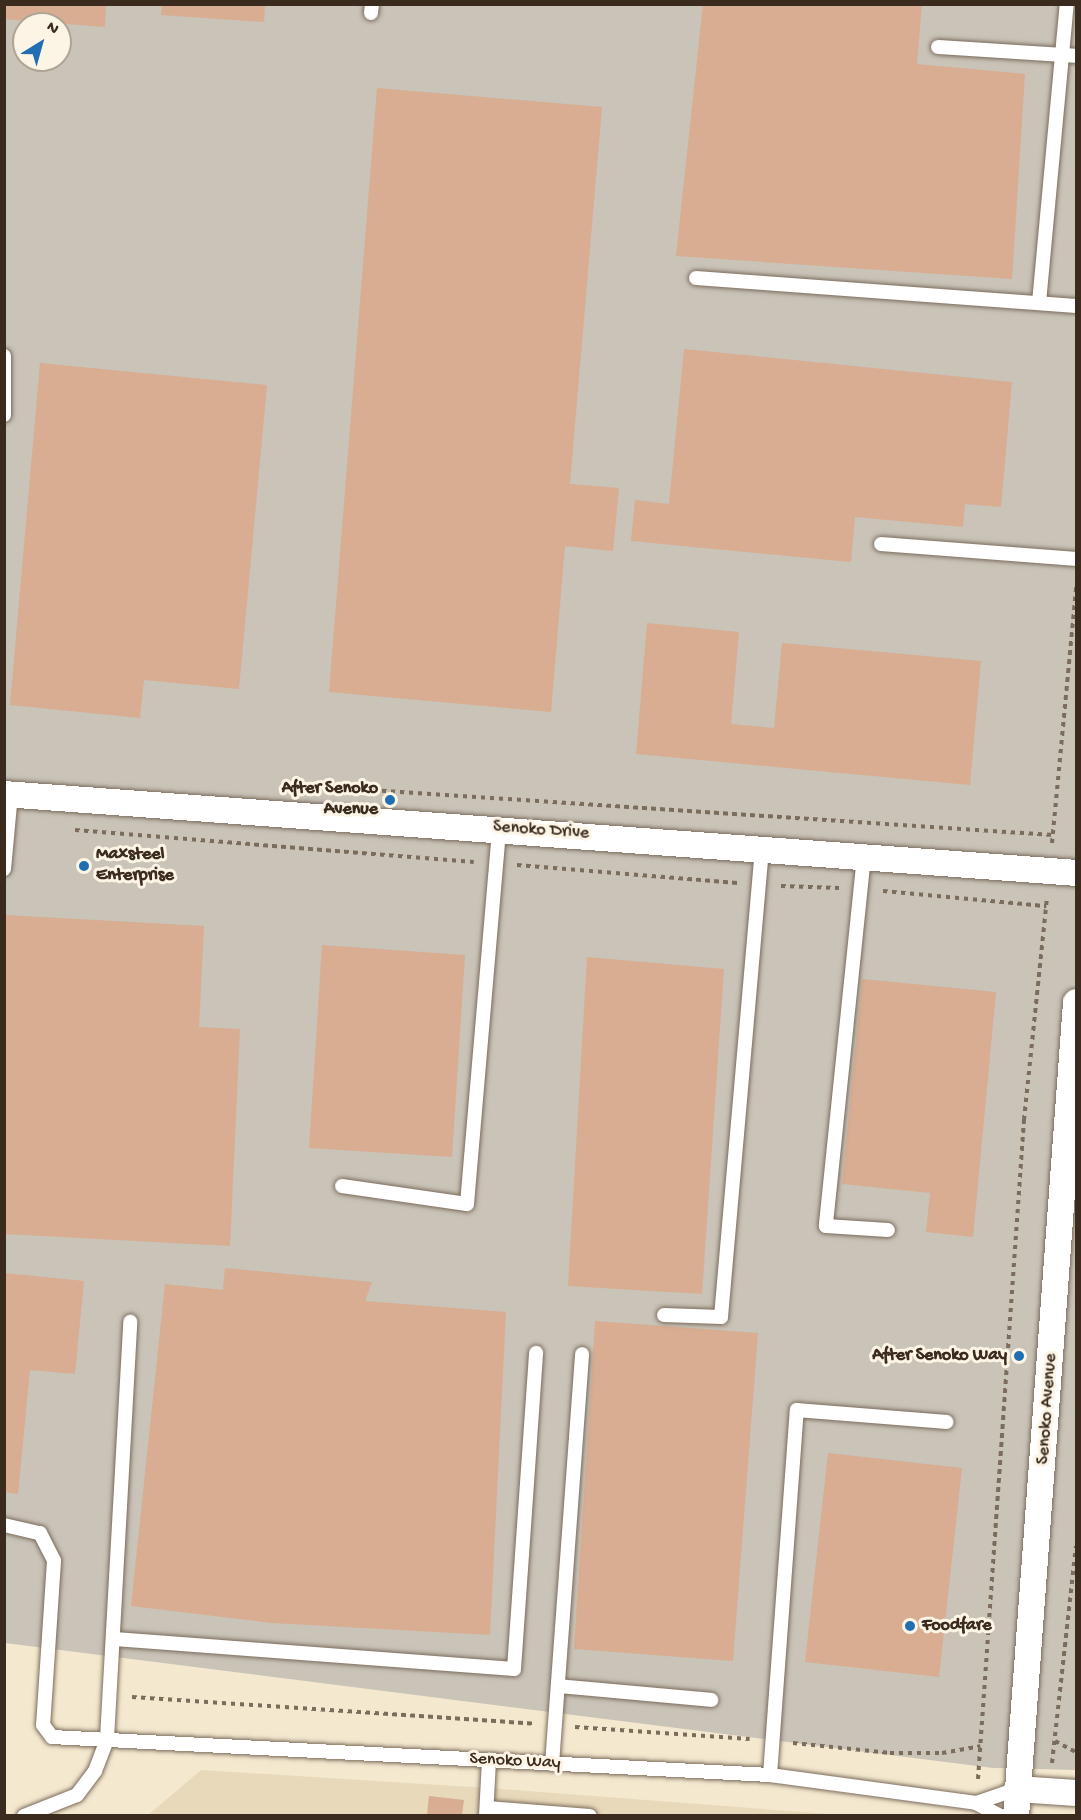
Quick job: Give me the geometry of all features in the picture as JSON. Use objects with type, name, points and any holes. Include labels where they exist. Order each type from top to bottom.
[{"type":"street","name":"Senoko Drive","points":[[8,794],[500,828],[1077,873]]},
{"type":"street","name":"Senoko Avenue","points":[[1016,1815],[1077,1002]]},
{"type":"street","name":"Senoko Way","points":[[1017,1790],[1077,1793]]},
{"type":"lane","points":[[1039,303],[1070,55],[1067,4]]},
{"type":"lane","points":[[938,47],[1070,55]]},
{"type":"lane","points":[[696,278],[1077,306]]},
{"type":"lane","points":[[4,356],[4,415]]},
{"type":"lane","points":[[881,544],[1077,559]]},
{"type":"lane","points":[[4,869],[8,794]]},
{"type":"lane","points":[[342,1186],[466,1204],[500,828]]},
{"type":"lane","points":[[664,1315],[722,1317],[762,848]]},
{"type":"lane","points":[[864,856],[826,1226],[888,1230]]},
{"type":"lane","points":[[24,1815],[76,1795],[95,1771],[107,1739],[115,1639],[130,1322]]},
{"type":"lane","points":[[115,1639],[514,1669],[536,1353]]},
{"type":"lane","points":[[552,1764],[582,1354]]},
{"type":"lane","points":[[770,1775],[797,1410],[947,1422]]},
{"type":"lane","name":"Senoko Way","points":[[4,1525],[40,1533],[54,1561],[43,1725],[52,1737],[770,1775],[976,1803],[1000,1815]]},
{"type":"lane","points":[[558,1686],[711,1700]]},
{"type":"lane","points":[[489,1761],[486,1812],[590,1815]]},
{"type":"lane","name":"Senoko Way","points":[[976,1803],[1017,1790]]},
{"type":"path","points":[[976,1803],[1024,1120],[1077,587]]},
{"type":"path","points":[[348,788],[1053,835]]},
{"type":"path","points":[[62,828],[759,885],[861,889],[1046,906]]},
{"type":"path","points":[[1049,1791],[1077,1546]]},
{"type":"path","points":[[1055,1741],[1077,1752]]},
{"type":"shaded area","points":[[5,5],[1076,5],[1076,1770],[993,1768],[5,1643]]},
{"type":"shaded area","points":[[201,1770],[488,1788],[842,1815],[147,1816]]},
{"type":"building","points":[[4,4],[106,4],[105,27],[72,24],[72,12],[12,12],[12,20],[4,19]]},
{"type":"building","points":[[162,4],[265,4],[264,22],[161,15]]},
{"type":"building","points":[[703,4],[922,4],[917,64],[1025,74],[1012,279],[676,256]]},
{"type":"building","points":[[377,88],[602,107],[570,484],[619,488],[613,551],[565,546],[551,712],[329,692]]},
{"type":"building","points":[[684,349],[1012,382],[1001,507],[965,504],[963,527],[855,517],[851,562],[631,541],[635,500],[669,504]]},
{"type":"building","points":[[40,363],[267,385],[239,689],[144,680],[140,718],[10,705]]},
{"type":"building","points":[[647,623],[739,632],[731,724],[774,728],[782,643],[981,661],[970,785],[636,754]]},
{"type":"building","points":[[5,915],[204,926],[199,1027],[240,1029],[230,1246],[4,1234]]},
{"type":"building","points":[[322,945],[465,955],[452,1157],[309,1148]]},
{"type":"building","points":[[587,957],[724,969],[702,1294],[568,1286]]},
{"type":"building","points":[[862,979],[996,992],[973,1237],[926,1232],[930,1193],[842,1184]]},
{"type":"building","points":[[225,1268],[372,1282],[365,1301],[506,1312],[490,1635],[272,1623],[131,1606],[165,1284],[223,1290]]},
{"type":"building","points":[[4,1273],[84,1281],[75,1374],[30,1370],[18,1494],[4,1492]]},
{"type":"building","points":[[595,1321],[758,1333],[733,1661],[574,1649]]},
{"type":"building","points":[[828,1453],[962,1468],[939,1677],[805,1662]]},
{"type":"building","points":[[429,1796],[464,1800],[462,1815],[427,1815]]},
{"type":"place","name":"After Senoko Avenue","points":[[390,800]]},
{"type":"place","name":"Maxsteel Enterprise","points":[[84,866]]},
{"type":"place","name":"After Senoko Way","points":[[1019,1356]]},
{"type":"place","name":"Foodfare","points":[[910,1626]]}]
